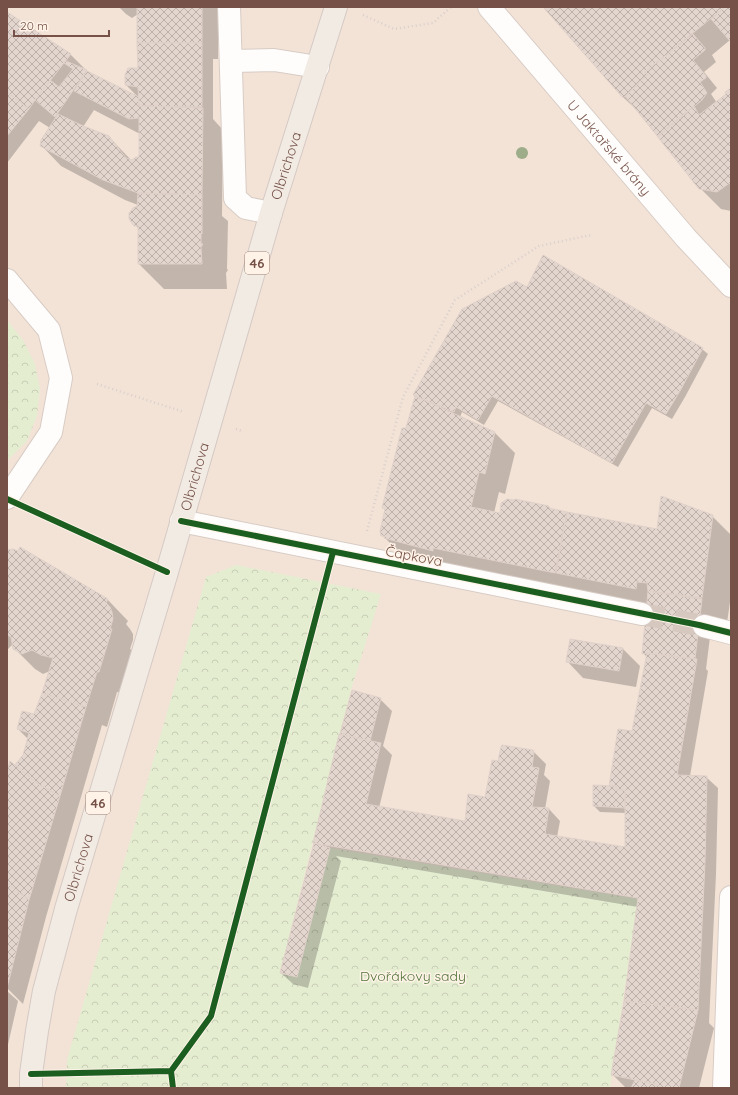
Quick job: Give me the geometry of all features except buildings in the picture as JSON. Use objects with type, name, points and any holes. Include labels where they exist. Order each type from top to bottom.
[{"type":"main road","name":"Olbrichova","points":[[31,1088],[31,1074],[44,991],[69,901],[271,213],[336,7]]},
{"type":"street","points":[[229,7],[236,198],[246,208],[271,213]]},
{"type":"street","name":"U Jaktařské brány","points":[[489,7],[686,238],[731,286]]},
{"type":"street","points":[[231,61],[274,60],[318,67]]},
{"type":"street","points":[[7,280],[49,330],[61,378],[51,432],[7,498]]},
{"type":"street","name":"Čapkova","points":[[181,521],[642,614]]},
{"type":"street","points":[[704,626],[731,633]]},
{"type":"street","points":[[724,1088],[731,897]]},
{"type":"path","points":[[360,13],[394,29],[433,23],[451,7]]},
{"type":"path","points":[[360,557],[403,397],[455,300],[539,246],[591,235]]},
{"type":"path","points":[[97,384],[179,411]]},
{"type":"shaded area","points":[[7,7],[731,7],[731,1088],[7,1088]]},
{"type":"green space","points":[[7,320],[23,340],[35,364],[40,389],[37,416],[27,441],[7,461]]},
{"type":"green space","name":"Dvořákovy sady","points":[[236,565],[381,594],[351,690],[280,973],[297,976],[330,848],[638,899],[610,1088],[66,1088],[67,1060],[206,577]]},
{"type":"tunnel","points":[[642,614],[704,626]]},
{"type":"cycle path","points":[[7,499],[167,572]]},
{"type":"cycle path","points":[[181,521],[699,625],[731,633]]},
{"type":"cycle path","points":[[173,1088],[171,1071],[211,1016],[333,552]]},
{"type":"cycle path","points":[[31,1074],[171,1071]]}]
